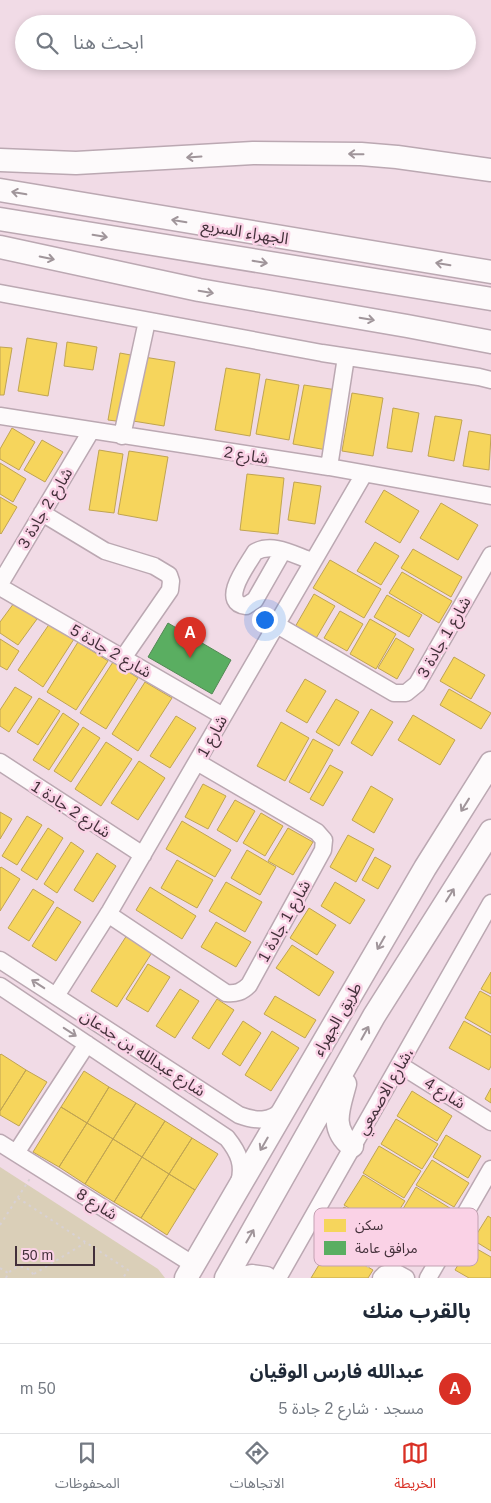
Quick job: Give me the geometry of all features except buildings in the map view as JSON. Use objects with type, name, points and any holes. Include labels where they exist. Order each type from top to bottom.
[{"type":"highway","points":[[0,160],[76,163],[253,153],[361,154],[397,156],[491,170]]},
{"type":"highway","points":[[397,156],[491,154]]},
{"type":"highway","name":"الجهراء السريع","points":[[0,190],[491,272]]},
{"type":"highway","name":"الجهراء السريع","points":[[0,220],[491,299]]},
{"type":"highway","points":[[0,247],[199,290],[491,342]]},
{"type":"highway","name":"طريق الجهراء","points":[[190,1272],[425,868],[491,763]]},
{"type":"highway","name":"طريق الجهراء","points":[[226,1278],[390,991],[491,831]]},
{"type":"highway","points":[[352,1146],[345,1140],[338,1127],[338,1113],[353,1054]]},
{"type":"highway","points":[[243,1278],[252,1276],[266,1278]]},
{"type":"street","points":[[0,293],[346,357],[491,380]]},
{"type":"street","points":[[122,436],[147,320]]},
{"type":"street","points":[[329,467],[346,357]]},
{"type":"street","name":"شارع 2","points":[[0,416],[329,467],[491,496]]},
{"type":"street","name":"شارع 2 جادة 3","points":[[0,586],[91,431]]},
{"type":"street","name":"شارع 1","points":[[56,996],[143,855],[364,474]]},
{"type":"street","points":[[42,513],[105,551],[154,566],[169,575],[171,581],[170,590],[123,658]]},
{"type":"street","points":[[282,551],[312,561]]},
{"type":"street","name":"شارع 1 جادة 3","points":[[277,625],[394,693],[406,693],[417,684],[491,555]]},
{"type":"street","name":"شارع 2 جادة 5","points":[[0,586],[223,716]]},
{"type":"street","name":"شارع 2 جادة 1","points":[[0,762],[143,855]]},
{"type":"street","name":"شارع 1 جادة 1","points":[[108,914],[226,993],[242,992],[249,985],[323,850],[324,840],[317,832],[197,762]]},
{"type":"street","name":"شارع الاصمعي،","points":[[317,1208],[491,903]]},
{"type":"street","name":"شارع عبدالله بن جدعان","points":[[0,960],[240,1115],[260,1121],[280,1112],[288,1103]]},
{"type":"street","name":"شارع عبدالله بن جدعان","points":[[0,986],[227,1138],[237,1150],[241,1161],[240,1180],[236,1194]]},
{"type":"street","points":[[16,1153],[87,1044]]},
{"type":"street","name":"شارع 4","points":[[400,1065],[491,1122]]},
{"type":"street","points":[[209,1126],[216,1128],[223,1124],[227,1116],[225,1107]]},
{"type":"street","name":"شارع 8","points":[[0,1143],[190,1272]]},
{"type":"street","points":[[468,1208],[491,1169]]},
{"type":"street","name":"شارع الاصمعي،","points":[[278,1278],[314,1214]]},
{"type":"street","points":[[428,1278],[435,1266]]},
{"type":"street","points":[[382,1277],[388,1272],[395,1272],[406,1278]]},
{"type":"path","points":[[0,1225],[38,1167]]},
{"type":"path","points":[[18,1198],[128,1270],[123,1278]]},
{"type":"path","points":[[306,1228],[314,1233]]},
{"type":"path","points":[[34,1274],[86,1243]]},
{"type":"path","points":[[6,1278],[10,1270],[19,1266],[27,1268],[36,1278]]},
{"type":"path","points":[[365,1266],[382,1277]]},
{"type":"path","points":[[0,1268],[8,1273]]},
{"type":"shaded area","points":[[0,1167],[158,1269],[165,1278],[0,1278]]},
{"type":"place","name":"عبدالله فارس الوقيان","points":[[190,658]]}]
